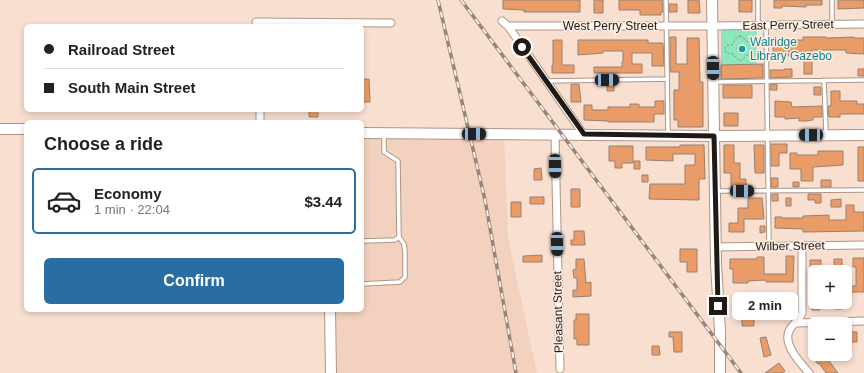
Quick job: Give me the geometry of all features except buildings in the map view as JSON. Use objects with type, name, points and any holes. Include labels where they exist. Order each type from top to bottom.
[{"type":"street","points":[[712,0],[716,247],[720,331],[720,373]]},
{"type":"street","points":[[256,24],[391,23]]},
{"type":"street","name":"West Perry Street","points":[[546,81],[505,23],[713,26]]},
{"type":"street","name":"East Perry Street","points":[[713,26],[864,24]]},
{"type":"street","points":[[546,81],[584,134]]},
{"type":"street","points":[[0,128],[24,129]]},
{"type":"street","points":[[364,133],[714,136],[864,135]]},
{"type":"street","name":"Pleasant Street","points":[[555,134],[560,369]]},
{"type":"street","name":"Wilber Street","points":[[716,247],[864,245]]},
{"type":"street","points":[[802,246],[802,313],[797,323],[789,332],[788,343],[809,373]]},
{"type":"street","points":[[330,312],[331,373]]},
{"type":"street","points":[[797,323],[864,321]]},
{"type":"lane","points":[[666,0],[668,135]]},
{"type":"lane","points":[[758,0],[758,25]]},
{"type":"lane","points":[[832,0],[832,24]]},
{"type":"lane","points":[[766,25],[769,246]]},
{"type":"lane","points":[[546,81],[667,79]]},
{"type":"lane","points":[[824,80],[826,135]]},
{"type":"lane","points":[[713,82],[864,80]]},
{"type":"lane","points":[[364,284],[400,282],[405,277],[406,252],[404,244],[399,237],[398,161],[384,152],[384,133]]},
{"type":"lane","points":[[715,191],[864,190]]},
{"type":"lane","points":[[364,241],[395,240],[399,237]]},
{"type":"path","points":[[722,49],[725,49],[727,45],[732,45],[737,37],[740,36],[747,42],[751,43],[753,49],[752,54],[747,55],[741,61],[735,56],[728,54],[725,49]]},
{"type":"path","points":[[734,42],[738,46],[737,48],[739,52]]},
{"type":"path","points":[[738,46],[744,46],[746,48],[744,52]]},
{"type":"path","points":[[735,56],[739,52],[744,52],[747,55]]},
{"type":"shaded area","points":[[364,133],[504,134],[508,238],[537,373],[333,373],[332,312],[364,312]]},
{"type":"green space","points":[[757,29],[757,64],[721,65],[721,30]]},
{"type":"railway","points":[[438,0],[485,200],[516,373]]},
{"type":"railway","points":[[461,0],[741,373]]},
{"type":"place","name":"Walridge Library Gazebo","points":[[742,49]]},
{"type":"route","points":[[522,47],[584,134],[714,136],[718,306]]}]
